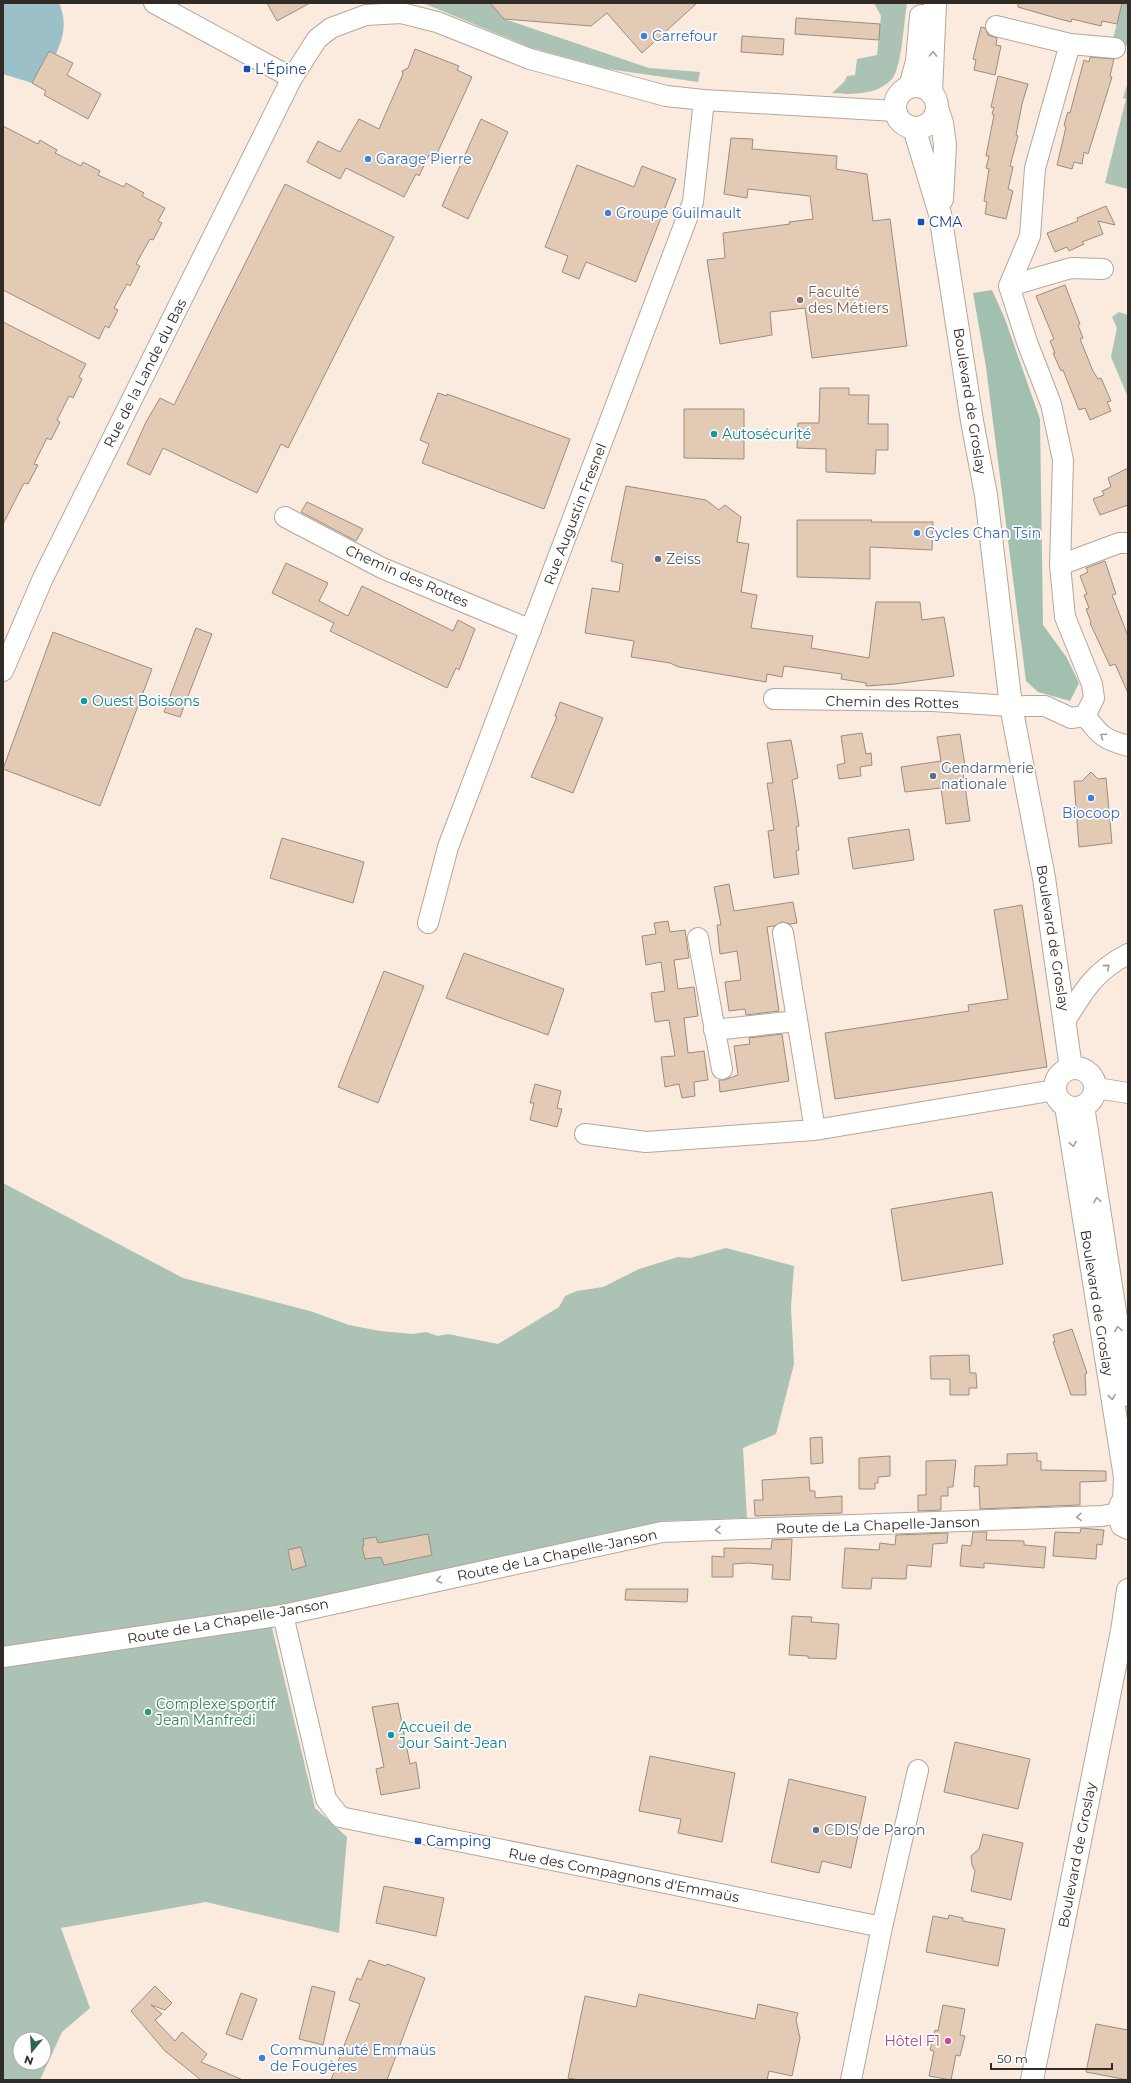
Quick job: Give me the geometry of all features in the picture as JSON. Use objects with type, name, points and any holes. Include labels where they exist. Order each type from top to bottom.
[{"type":"main road","points":[[910,87],[917,61],[922,3]]},
{"type":"main road","name":"Boulevard de Groslay","points":[[935,3],[928,113],[940,214],[972,421],[986,495],[998,588],[1017,706],[1031,808],[1044,878],[1071,1068]]},
{"type":"main road","points":[[910,87],[921,87],[928,113],[902,123],[895,111],[896,99],[910,87]]},
{"type":"main road","name":"Boulevard de Groslay","points":[[928,113],[942,176],[943,190],[940,214]]},
{"type":"main road","points":[[1071,1068],[1087,1072],[1094,1080],[1096,1088],[1092,1099],[1068,1100],[1056,1084],[1061,1074],[1071,1068]]},
{"type":"main road","name":"Boulevard de Groslay","points":[[1068,1100],[1128,1395]]},
{"type":"main road","name":"Boulevard de Groslay","points":[[1068,1100],[1125,1477],[1124,1510]]},
{"type":"main road","name":"Boulevard de Groslay","points":[[1032,2080],[1125,1625],[1128,1590]]},
{"type":"street","points":[[154,3],[292,78]]},
{"type":"street","name":"Rue de la Lande du Bas","points":[[3,671],[43,578],[292,78],[317,39],[331,28],[366,15],[401,14],[437,22],[530,59],[666,96],[704,100],[895,111]]},
{"type":"street","points":[[996,26],[1070,44],[1114,48]]},
{"type":"street","points":[[1070,44],[1035,168],[1030,236],[1009,286],[1027,342],[1051,404],[1063,460],[1060,566],[1065,617],[1092,684],[1094,698],[1085,716],[1100,735],[1110,741],[1128,746]]},
{"type":"street","name":"Rue Augustin Fresnel","points":[[428,924],[448,847],[693,202],[704,100]]},
{"type":"street","points":[[1009,286],[1071,268],[1103,269]]},
{"type":"street","name":"Chemin des Rottes","points":[[285,517],[382,568],[531,630]]},
{"type":"street","points":[[1060,566],[1119,543],[1128,543]]},
{"type":"street","name":"Chemin des Rottes","points":[[774,699],[933,701],[1017,706],[1045,706],[1071,718],[1085,716]]},
{"type":"street","points":[[783,933],[815,1130]]},
{"type":"street","points":[[698,938],[722,1069]]},
{"type":"street","points":[[1065,1021],[1089,983],[1112,962],[1128,954]]},
{"type":"street","points":[[714,1030],[797,1021]]},
{"type":"street","points":[[1096,1088],[1128,1093]]},
{"type":"street","points":[[585,1134],[646,1142],[815,1130],[1068,1100]]},
{"type":"street","name":"Route de La Chapelle-Janson","points":[[3,1657],[283,1614],[662,1532],[1102,1516],[1124,1510]]},
{"type":"street","name":"Rue des Compagnons d'Emmaüs","points":[[283,1614],[326,1799],[340,1817],[882,1927]]},
{"type":"street","points":[[851,2080],[882,1927],[918,1770]]},
{"type":"green space","points":[[423,3],[490,3],[504,19],[649,68],[700,72],[698,82],[608,69],[532,48]]},
{"type":"green space","points":[[874,3],[907,3],[902,43],[895,73],[892,79],[886,84],[872,91],[856,94],[832,93],[844,82],[847,76],[855,75],[857,59],[877,55],[881,16]]},
{"type":"green space","points":[[1122,3],[1128,3],[1128,46],[1112,43]]},
{"type":"green space","points":[[1128,82],[1128,189],[1105,183],[1126,99],[1123,98]]},
{"type":"green space","points":[[992,290],[1005,319],[1040,419],[1043,625],[1067,658],[1079,683],[1070,701],[1038,692],[1026,681],[986,367],[973,293]]},
{"type":"green space","points":[[1119,312],[1128,315],[1128,397],[1111,357],[1117,328],[1112,317]]},
{"type":"green space","points":[[3,1183],[183,1278],[310,1311],[349,1325],[380,1331],[412,1334],[426,1332],[438,1336],[448,1334],[498,1344],[559,1307],[565,1296],[577,1291],[603,1287],[639,1269],[678,1257],[690,1258],[726,1248],[794,1266],[791,1307],[794,1364],[776,1434],[743,1448],[747,1518],[663,1521],[413,1581],[268,1611],[315,1808],[347,1837],[339,1933],[206,1902],[61,1928],[90,2008],[62,2032],[52,2054],[52,2031],[12,2031],[12,2071],[44,2071],[40,2080],[3,2080]]},
{"type":"water","points":[[3,3],[59,3],[64,23],[61,41],[56,54],[49,51],[32,83],[3,74]]},
{"type":"building","points":[[267,3],[310,3],[277,21]]},
{"type":"building","name":"Carrefour","points":[[490,3],[697,3],[642,53],[607,13],[591,26],[504,19]]},
{"type":"building","points":[[1018,3],[1122,3],[1117,24],[1102,21],[1101,26],[1072,19],[1071,22],[1056,18],[1018,7]]},
{"type":"building","points":[[796,18],[880,24],[879,40],[795,34]]},
{"type":"building","points":[[981,27],[985,28],[988,35],[997,38],[996,45],[1001,46],[995,75],[974,70],[976,60],[973,59]]},
{"type":"building","points":[[742,36],[784,39],[783,55],[741,52]]},
{"type":"building","points":[[415,49],[459,66],[457,70],[472,77],[435,158],[429,155],[419,176],[416,174],[404,197],[346,168],[340,179],[307,162],[318,141],[340,152],[359,119],[379,129],[403,74],[402,71],[408,68]]},
{"type":"building","points":[[49,51],[73,63],[67,75],[101,94],[88,119],[44,95],[46,91],[32,83]]},
{"type":"building","points":[[1090,57],[1114,59],[1110,76],[1112,77],[1088,154],[1084,152],[1082,164],[1074,162],[1072,169],[1057,165],[1066,127],[1064,126],[1066,118],[1068,112],[1070,113],[1084,60],[1089,62]]},
{"type":"building","points":[[998,76],[1028,84],[1022,104],[1016,135],[1018,136],[1010,166],[1013,167],[1008,189],[1013,191],[1006,219],[985,214],[987,202],[984,201],[989,169],[986,168],[989,156],[986,156],[994,115],[992,114],[994,108],[991,107]]},
{"type":"building","points":[[481,119],[508,132],[468,219],[442,206]]},
{"type":"building","points":[[3,126],[38,144],[40,140],[57,150],[55,153],[81,166],[83,162],[100,171],[98,175],[124,187],[126,183],[144,193],[142,196],[165,208],[158,221],[162,223],[153,240],[150,239],[136,264],[140,266],[130,286],[127,284],[114,308],[118,310],[109,328],[105,326],[99,339],[3,290]]},
{"type":"building","points":[[731,138],[753,139],[752,149],[837,156],[836,169],[867,174],[873,221],[890,219],[907,346],[812,358],[805,308],[770,312],[772,335],[720,344],[707,260],[725,258],[723,233],[790,224],[789,222],[813,219],[810,196],[748,189],[747,198],[724,194]]},
{"type":"building","points":[[577,165],[634,187],[642,166],[676,179],[636,282],[586,262],[579,279],[562,272],[568,256],[545,247]]},
{"type":"building","points":[[285,184],[394,237],[288,448],[281,444],[257,493],[163,448],[150,475],[127,464],[146,422],[160,398],[174,405]]},
{"type":"building","points":[[1106,206],[1115,225],[1098,221],[1103,234],[1082,242],[1084,244],[1069,251],[1067,247],[1055,252],[1047,233],[1078,221],[1077,218]]},
{"type":"building","points":[[1065,285],[1080,324],[1078,325],[1083,338],[1080,339],[1093,371],[1098,379],[1101,378],[1111,401],[1107,402],[1111,411],[1090,420],[1085,408],[1079,410],[1063,370],[1061,371],[1053,353],[1055,353],[1050,341],[1054,339],[1036,296]]},
{"type":"building","points":[[3,322],[86,364],[79,377],[82,379],[73,398],[69,396],[57,420],[60,422],[51,440],[47,438],[34,464],[38,465],[28,484],[24,483],[3,524]]},
{"type":"building","points":[[820,388],[849,388],[849,395],[869,395],[868,424],[888,424],[888,450],[876,450],[875,474],[826,472],[826,449],[797,448],[798,423],[819,423]]},
{"type":"building","points":[[438,393],[447,396],[447,394],[570,439],[544,509],[422,463],[429,444],[420,440]]},
{"type":"building","name":"Autosécurité","points":[[684,409],[744,409],[744,459],[684,458]]},
{"type":"building","points":[[1128,468],[1128,505],[1100,515],[1093,499],[1104,495],[1102,491],[1111,487],[1108,478]]},
{"type":"building","points":[[626,486],[706,500],[719,510],[725,505],[741,517],[737,542],[749,544],[741,592],[757,595],[751,628],[813,636],[811,648],[869,658],[876,602],[920,602],[922,620],[944,617],[954,676],[895,684],[866,686],[866,683],[841,679],[842,674],[784,666],[782,677],[767,674],[766,682],[679,667],[670,663],[631,657],[634,641],[585,633],[592,588],[619,592],[623,564],[611,561]]},
{"type":"building","points":[[307,502],[363,529],[356,541],[301,512]]},
{"type":"building","points":[[797,520],[933,522],[932,550],[870,547],[870,579],[797,577]]},
{"type":"building","points":[[1105,561],[1116,594],[1112,595],[1128,636],[1128,693],[1115,664],[1110,666],[1090,623],[1091,622],[1086,609],[1089,608],[1084,595],[1087,594],[1080,576],[1088,572],[1086,568]]},
{"type":"building","points":[[286,563],[328,583],[319,601],[348,616],[362,586],[453,631],[458,620],[475,629],[459,670],[456,668],[447,688],[330,631],[334,623],[272,593]]},
{"type":"building","points":[[196,628],[212,634],[180,717],[164,712]]},
{"type":"building","name":"Ouest Boissons","points":[[53,632],[152,669],[100,806],[3,769]]},
{"type":"building","points":[[560,702],[603,718],[573,793],[531,777],[557,717],[555,716]]},
{"type":"building","points":[[862,733],[866,754],[871,753],[872,765],[860,767],[861,776],[839,779],[837,765],[845,763],[841,736]]},
{"type":"building","name":"Gendarmerie nationale","points":[[960,734],[966,772],[963,772],[970,821],[946,824],[941,788],[905,792],[901,767],[941,761],[937,737]]},
{"type":"building","points":[[791,740],[798,778],[792,780],[799,826],[796,827],[799,850],[796,851],[799,874],[774,878],[768,831],[774,830],[767,783],[773,783],[767,743]]},
{"type":"building","name":"Biocoop","points":[[1091,772],[1098,779],[1106,778],[1112,843],[1079,847],[1074,781],[1082,781]]},
{"type":"building","points":[[909,829],[914,860],[853,869],[848,838]]},
{"type":"building","points":[[282,838],[364,862],[353,903],[270,878]]},
{"type":"building","points":[[729,884],[734,911],[793,902],[797,923],[790,924],[782,922],[774,926],[767,927],[779,1011],[746,1015],[745,1009],[729,1011],[725,982],[741,980],[737,951],[720,954],[717,925],[721,925],[714,887]]},
{"type":"building","points":[[1022,905],[1047,1067],[835,1099],[825,1033],[969,1011],[968,1005],[1008,999],[994,910]]},
{"type":"building","points":[[668,921],[670,932],[685,930],[689,958],[674,960],[678,989],[694,987],[698,1016],[684,1018],[688,1053],[704,1051],[708,1080],[694,1082],[695,1096],[682,1098],[679,1084],[665,1087],[661,1057],[675,1056],[669,1020],[655,1022],[651,993],[665,991],[661,962],[646,965],[642,936],[656,934],[654,923]]},
{"type":"building","points":[[464,953],[564,989],[548,1035],[446,998]]},
{"type":"building","points":[[384,971],[424,986],[378,1103],[338,1087]]},
{"type":"building","points":[[782,1034],[789,1081],[720,1092],[719,1080],[724,1080],[738,1075],[734,1046],[750,1044],[749,1038]]},
{"type":"building","points":[[535,1084],[561,1091],[557,1108],[562,1109],[557,1127],[530,1120],[534,1103],[530,1103]]},
{"type":"building","points":[[992,1192],[1003,1264],[902,1281],[891,1209]]},
{"type":"building","points":[[1072,1329],[1087,1373],[1085,1374],[1086,1395],[1071,1395],[1053,1342],[1055,1342],[1053,1335]]},
{"type":"building","points":[[969,1355],[970,1373],[976,1373],[977,1388],[969,1388],[969,1395],[950,1395],[950,1379],[931,1379],[930,1356]]},
{"type":"building","points":[[822,1437],[823,1463],[811,1464],[810,1438]]},
{"type":"building","points":[[1037,1453],[1037,1461],[1041,1461],[1041,1470],[1106,1471],[1106,1481],[1080,1482],[1080,1505],[980,1509],[979,1486],[974,1487],[975,1466],[1007,1465],[1007,1454]]},
{"type":"building","points":[[890,1456],[890,1476],[878,1477],[878,1483],[875,1483],[875,1489],[859,1489],[859,1458]]},
{"type":"building","points":[[956,1460],[953,1487],[948,1487],[948,1496],[941,1496],[941,1510],[918,1511],[918,1495],[926,1495],[926,1461]]},
{"type":"building","points":[[809,1477],[810,1491],[815,1491],[815,1498],[842,1496],[842,1513],[755,1516],[754,1500],[763,1500],[762,1480]]},
{"type":"building","points":[[1081,1528],[1104,1530],[1102,1545],[1097,1544],[1096,1559],[1053,1556],[1055,1532],[1080,1533]]},
{"type":"building","points":[[973,1532],[987,1532],[986,1540],[1024,1541],[1024,1545],[1046,1547],[1044,1568],[984,1563],[984,1568],[960,1566],[962,1545],[971,1546]]},
{"type":"building","points":[[948,1533],[947,1543],[933,1544],[931,1567],[907,1565],[906,1579],[872,1578],[871,1589],[842,1588],[845,1548],[879,1550],[880,1543],[895,1545],[896,1535]]},
{"type":"building","points":[[428,1534],[432,1555],[384,1565],[381,1557],[365,1559],[362,1547],[364,1546],[363,1539],[376,1537],[378,1543]]},
{"type":"building","points":[[792,1539],[790,1580],[772,1579],[773,1565],[748,1563],[733,1564],[733,1577],[712,1577],[712,1556],[724,1557],[724,1548],[771,1549],[772,1540]]},
{"type":"building","points":[[301,1547],[306,1566],[292,1570],[288,1550]]},
{"type":"building","points":[[626,1589],[688,1589],[687,1602],[625,1600]]},
{"type":"building","points":[[792,1616],[812,1617],[811,1622],[839,1624],[836,1659],[808,1658],[808,1656],[789,1655]]},
{"type":"building","name":"Accueil de Jour Saint-Jean","points":[[398,1703],[410,1764],[416,1762],[420,1788],[381,1795],[376,1769],[384,1767],[372,1707]]},
{"type":"building","points":[[955,1742],[1030,1759],[1018,1809],[944,1792]]},
{"type":"building","points":[[650,1756],[735,1773],[722,1842],[678,1833],[681,1819],[639,1811]]},
{"type":"building","name":"CDIS de Paron","points":[[789,1779],[866,1797],[851,1868],[822,1861],[819,1873],[771,1862]]},
{"type":"building","points":[[983,1834],[1023,1843],[1011,1900],[971,1891],[975,1871],[972,1865],[971,1856],[979,1849]]},
{"type":"building","points":[[384,1886],[444,1898],[436,1936],[376,1923]]},
{"type":"building","points":[[949,1915],[963,1918],[963,1921],[1005,1929],[998,1966],[926,1952],[933,1916],[948,1919]]},
{"type":"building","points":[[369,1960],[386,1966],[387,1964],[425,1978],[387,2080],[331,2080],[360,2004],[349,2000],[357,1978],[361,1980]]},
{"type":"building","points":[[155,1986],[172,2003],[165,2010],[151,2005],[162,2014],[155,2020],[175,2041],[182,2032],[207,2054],[201,2062],[243,2080],[201,2080],[165,2051],[131,2011]]},
{"type":"building","points":[[312,1986],[335,1992],[323,2045],[299,2039]]},
{"type":"building","points":[[241,1993],[257,1999],[242,2040],[226,2034]]},
{"type":"building","points":[[639,1994],[755,2019],[758,2004],[798,2013],[796,2020],[800,2038],[792,2076],[769,2071],[767,2080],[579,2080],[568,2078],[585,1996],[636,2007]]},
{"type":"building","name":"Hôtel F1","points":[[943,2005],[965,2009],[960,2035],[965,2036],[960,2056],[956,2055],[951,2080],[929,2076],[934,2051],[930,2050],[935,2030],[938,2031]]},
{"type":"building","points":[[1096,2024],[1128,2030],[1128,2080],[1086,2072]]},
{"type":"place","name":"Carrefour","points":[[644,36]]},
{"type":"place","name":"L'Épine","points":[[247,69]]},
{"type":"place","name":"Garage Pierre","points":[[368,159]]},
{"type":"place","name":"Groupe Guilmault","points":[[608,213]]},
{"type":"place","name":"CMA","points":[[921,222]]},
{"type":"place","name":"Faculté des Métiers","points":[[800,300]]},
{"type":"place","name":"Autosécurité","points":[[714,434]]},
{"type":"place","name":"Cycles Chan Tsin","points":[[917,533]]},
{"type":"place","name":"Zeiss","points":[[658,559]]},
{"type":"place","name":"Ouest Boissons","points":[[84,701]]},
{"type":"place","name":"Gendarmerie nationale","points":[[933,776]]},
{"type":"place","name":"Biocoop","points":[[1091,798]]},
{"type":"place","name":"Complexe sportif Jean Manfredi","points":[[148,1712]]},
{"type":"place","name":"Accueil de Jour Saint-Jean","points":[[391,1735]]},
{"type":"place","name":"CDIS de Paron","points":[[816,1830]]},
{"type":"place","name":"Camping","points":[[418,1841]]},
{"type":"place","name":"Hôtel F1","points":[[948,2041]]},
{"type":"place","name":"Communauté Emmaüs de Fougères","points":[[262,2058]]}]
